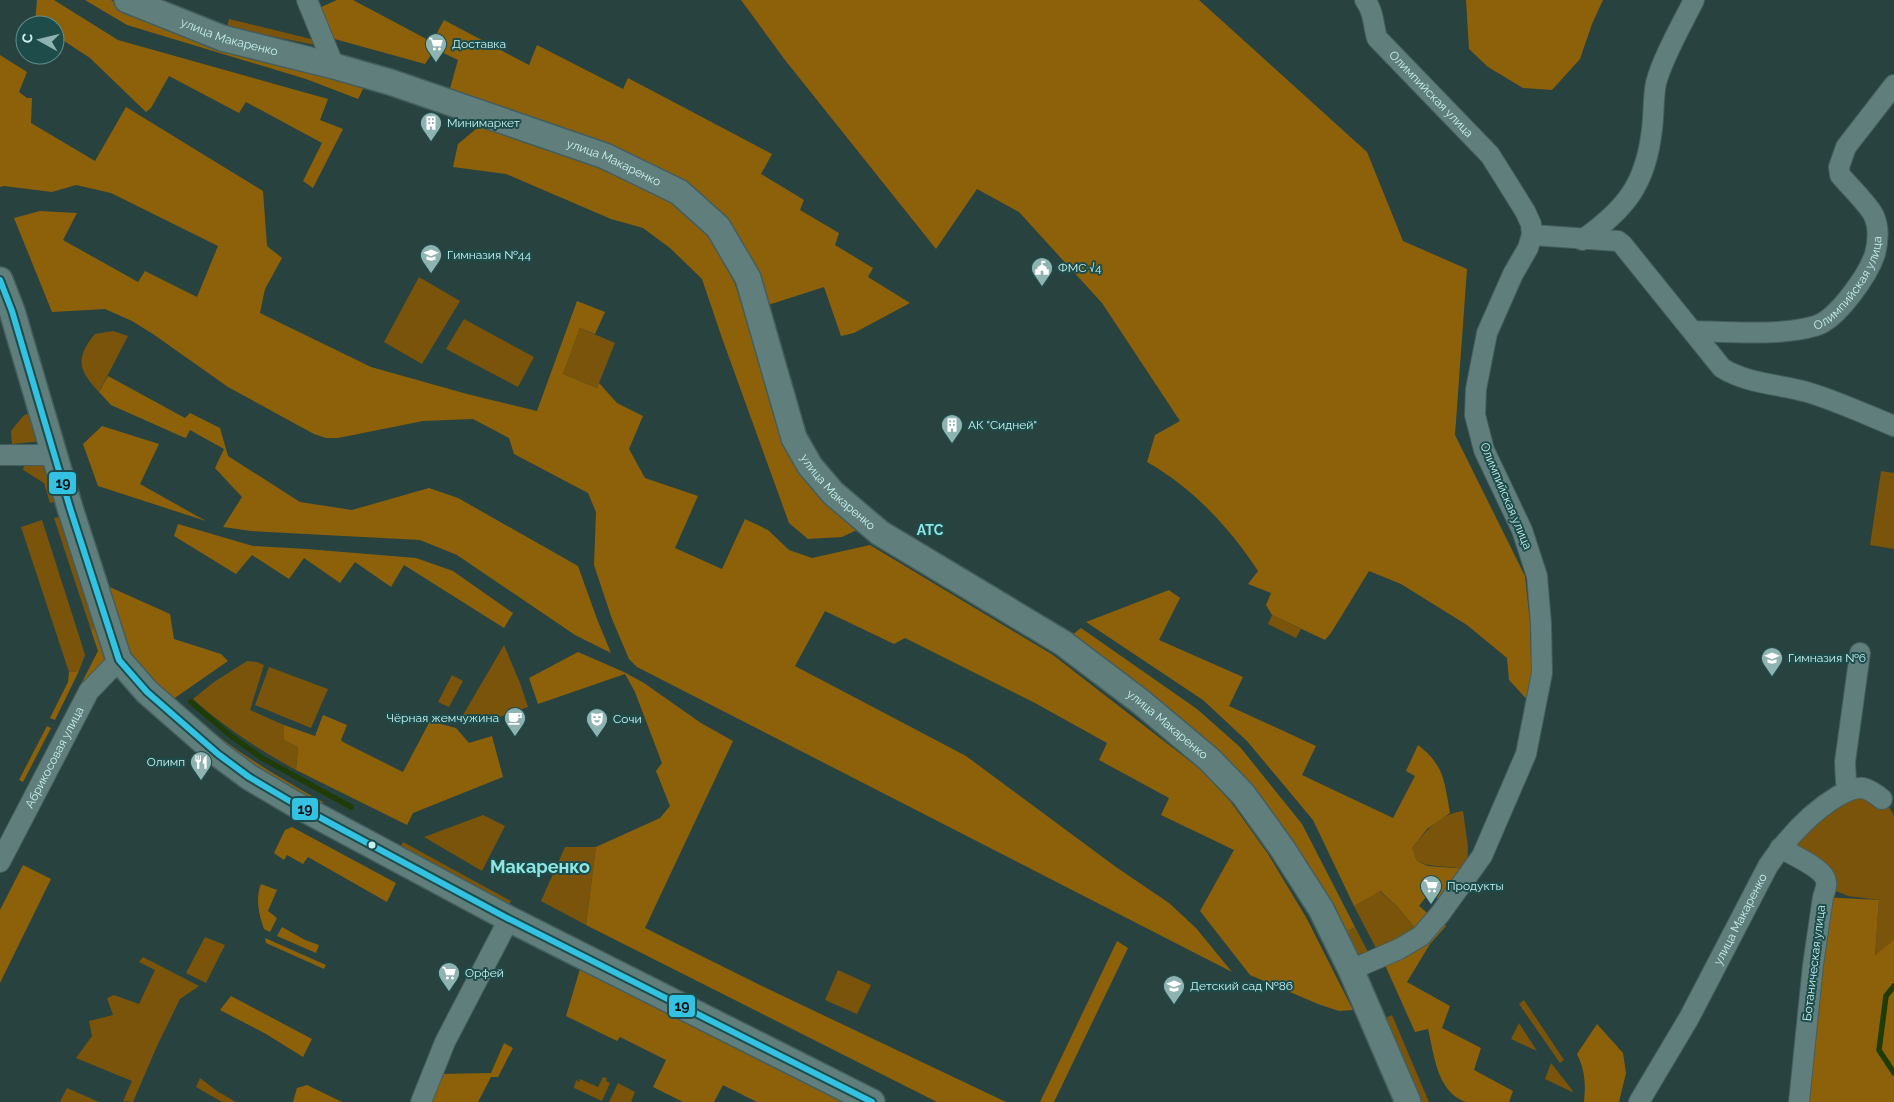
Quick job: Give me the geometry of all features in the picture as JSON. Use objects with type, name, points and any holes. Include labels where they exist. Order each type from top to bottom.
[{"type":"street","name":"улица Макаренко","points":[[127,0],[222,38],[334,66],[437,98],[605,156],[679,192],[718,227],[748,278],[794,438],[810,466],[833,493],[880,533],[1063,643],[1141,702],[1209,759],[1243,794],[1282,848],[1321,909],[1351,970],[1408,1102]]},
{"type":"street","points":[[307,0],[334,66]]},
{"type":"street","name":"Олимпийская улица","points":[[1351,970],[1399,949],[1421,936],[1440,914],[1482,856],[1526,754],[1542,673],[1541,624],[1536,576],[1522,530],[1484,450],[1475,415],[1476,388],[1487,334],[1513,274],[1528,248],[1532,235],[1531,224],[1490,155],[1377,38],[1373,16],[1365,0]]},
{"type":"street","points":[[1582,240],[1614,215],[1633,193],[1640,179],[1651,135],[1656,83],[1694,0]]},
{"type":"street","name":"Олимпийская улица","points":[[1693,331],[1753,332],[1792,330],[1817,326],[1836,313],[1856,288],[1875,254],[1878,231],[1874,215],[1840,175],[1839,167],[1846,147],[1894,85]]},
{"type":"street","points":[[1532,235],[1582,240],[1611,240],[1622,244],[1722,368],[1730,373],[1753,381],[1806,392],[1894,426]]},
{"type":"street","points":[[0,280],[12,312],[70,508],[119,660],[146,692],[184,726],[250,778],[293,803],[509,919],[872,1102]]},
{"type":"street","points":[[0,454],[55,455]]},
{"type":"street","points":[[1860,653],[1846,762],[1846,782],[1848,790],[1861,788],[1873,792],[1882,799]]},
{"type":"street","name":"Абрикосовая улица","points":[[0,862],[90,691],[119,660]]},
{"type":"street","name":"улица Макаренко","points":[[1638,1102],[1689,1018],[1768,866],[1780,848],[1802,823],[1816,811],[1848,790]]},
{"type":"street","name":"Ботаническая улица","points":[[1780,848],[1818,870],[1824,878],[1826,887],[1813,965],[1799,1102]]},
{"type":"street","points":[[421,1102],[446,1042],[509,919]]},
{"type":"shaded area","points":[[37,0],[54,0],[118,40],[328,99],[320,120],[343,129],[313,188],[303,181],[322,143],[246,102],[239,113],[169,76],[151,108],[146,112],[90,58],[65,42],[65,15],[36,15]]},
{"type":"shaded area","points":[[85,0],[111,0],[122,7],[364,87],[358,99],[306,79],[127,25]]},
{"type":"shaded area","points":[[337,0],[353,0],[432,42],[444,20],[529,65],[537,45],[623,89],[628,78],[772,154],[761,174],[804,200],[800,210],[839,233],[835,245],[873,268],[868,277],[910,303],[854,333],[841,336],[824,287],[765,306],[723,216],[449,92],[458,60],[435,49],[425,64],[331,38],[319,8]]},
{"type":"shaded area","points":[[741,0],[1199,0],[1367,152],[1403,241],[1467,269],[1455,435],[1525,576],[1530,623],[1532,705],[1509,680],[1507,658],[1467,625],[1401,584],[1369,571],[1325,640],[1272,615],[1266,605],[1271,593],[1248,584],[1258,571],[1235,539],[1195,496],[1164,472],[1147,462],[1155,435],[1180,421],[1102,303],[1019,212],[977,189],[936,249],[785,60]]},
{"type":"shaded area","points":[[1466,0],[1603,0],[1592,24],[1580,59],[1552,90],[1523,88],[1488,67],[1469,49]]},
{"type":"shaded area","points":[[229,19],[315,40],[315,45],[227,27]]},
{"type":"shaded area","points":[[0,55],[27,72],[19,92],[27,98],[32,98],[31,123],[95,161],[126,107],[263,191],[267,246],[282,258],[265,289],[260,313],[371,367],[467,394],[537,411],[577,301],[605,312],[595,334],[580,328],[563,374],[597,388],[599,383],[617,403],[643,416],[629,449],[645,478],[698,496],[675,548],[722,569],[745,519],[768,530],[789,550],[812,558],[870,545],[1053,655],[1200,769],[1230,801],[1268,854],[1307,919],[1353,1010],[1339,1011],[1318,1004],[1250,975],[1200,911],[1234,850],[1161,815],[1169,798],[1099,760],[1107,743],[1035,703],[905,638],[894,644],[825,611],[795,666],[966,756],[1116,867],[1169,903],[1196,928],[1232,972],[637,667],[629,659],[612,619],[594,565],[596,512],[588,493],[514,454],[509,438],[473,419],[423,421],[338,438],[326,438],[314,434],[228,387],[132,321],[105,309],[52,312],[14,218],[40,211],[77,213],[63,240],[138,282],[145,271],[197,297],[218,246],[111,193],[76,185],[52,192],[0,187]]},
{"type":"shaded area","points":[[482,124],[600,164],[675,203],[710,237],[735,284],[786,445],[802,476],[859,529],[842,537],[808,539],[789,523],[702,279],[670,248],[643,228],[611,219],[506,174],[453,167],[458,144]]},
{"type":"shaded area","points":[[419,277],[460,301],[422,364],[384,342]]},
{"type":"shaded area","points":[[464,319],[534,357],[518,387],[446,349]]},
{"type":"shaded area","points":[[580,328],[615,343],[597,388],[563,374]]},
{"type":"shaded area","points":[[113,331],[128,336],[99,392],[83,370],[82,357],[84,350],[95,334]]},
{"type":"shaded area","points":[[108,376],[185,418],[190,413],[220,428],[228,456],[300,502],[352,510],[429,488],[458,498],[578,566],[611,653],[575,635],[457,555],[420,540],[251,531],[223,527],[242,497],[215,468],[224,449],[190,430],[186,438],[111,405],[99,392]]},
{"type":"shaded area","points":[[36,413],[42,441],[12,444],[11,431],[24,415]]},
{"type":"shaded area","points":[[102,426],[159,444],[140,484],[206,521],[98,486],[83,444]]},
{"type":"shaded area","points":[[25,461],[50,466],[60,501],[50,503],[44,483],[23,470]]},
{"type":"shaded area","points":[[1881,471],[1894,473],[1894,549],[1870,545]]},
{"type":"shaded area","points":[[68,515],[102,625],[91,630],[54,518]]},
{"type":"shaded area","points":[[42,520],[85,655],[79,671],[69,672],[21,527]]},
{"type":"shaded area","points":[[178,524],[253,546],[416,558],[453,571],[513,613],[504,628],[404,565],[391,587],[355,562],[340,583],[304,558],[289,579],[252,555],[236,574],[174,536]]},
{"type":"shaded area","points":[[103,584],[170,614],[174,639],[221,654],[228,661],[169,702],[126,654]]},
{"type":"shaded area","points":[[1169,590],[1180,598],[1159,640],[1243,677],[1229,706],[1316,746],[1302,775],[1393,818],[1415,776],[1406,771],[1418,745],[1434,760],[1442,775],[1450,813],[1427,829],[1412,848],[1417,861],[1428,866],[1467,869],[1442,901],[1429,893],[1419,906],[1431,916],[1417,930],[1396,905],[1380,891],[1354,906],[1313,820],[1247,741],[1203,700],[1086,622]]},
{"type":"shaded area","points":[[1272,615],[1301,629],[1296,638],[1268,624]]},
{"type":"shaded area","points":[[102,625],[111,660],[67,726],[61,723],[98,651],[91,630]]},
{"type":"shaded area","points":[[1081,628],[1197,709],[1240,747],[1302,824],[1355,927],[1340,935],[1280,823],[1216,752],[1072,635]]},
{"type":"shaded area","points":[[504,645],[528,707],[476,723],[463,715]]},
{"type":"shaded area","points":[[578,652],[624,672],[644,683],[701,723],[733,741],[645,928],[1006,1102],[937,1102],[586,925],[596,847],[660,818],[670,806],[656,771],[662,763],[635,692],[625,674],[538,704],[529,678]]},
{"type":"shaded area","points":[[247,661],[264,665],[250,710],[284,725],[284,740],[298,747],[296,770],[242,738],[193,699],[214,682]]},
{"type":"shaded area","points":[[269,667],[328,689],[311,728],[255,705]]},
{"type":"shaded area","points":[[79,671],[55,720],[50,718],[68,682],[69,672]]},
{"type":"shaded area","points":[[452,675],[463,681],[449,707],[438,702]]},
{"type":"shaded area","points":[[323,715],[347,725],[341,740],[343,742],[403,772],[430,721],[456,728],[469,743],[492,736],[503,777],[413,813],[407,825],[296,770],[298,747],[284,740],[284,725],[315,736]]},
{"type":"shaded area","points":[[199,720],[228,744],[323,802],[319,809],[194,728]]},
{"type":"shaded area","points":[[47,726],[51,728],[23,782],[19,780]]},
{"type":"shaded area","points":[[1849,790],[1881,800],[1894,816],[1894,939],[1875,957],[1879,900],[1848,896],[1826,887],[1780,848]]},
{"type":"shaded area","points":[[1463,811],[1468,847],[1467,869],[1428,865],[1417,861],[1412,848],[1423,835],[1440,819]]},
{"type":"shaded area","points":[[483,815],[505,826],[482,871],[424,837]]},
{"type":"shaded area","points":[[292,827],[396,883],[387,902],[308,857],[303,864],[287,855],[284,860],[274,853],[285,830]]},
{"type":"shaded area","points":[[403,842],[511,901],[507,911],[398,853]]},
{"type":"shaded area","points":[[565,847],[596,847],[586,925],[541,901]]},
{"type":"shaded area","points":[[23,865],[51,879],[0,983],[0,910]]},
{"type":"shaded area","points":[[261,884],[277,890],[268,911],[277,918],[270,932],[264,929],[259,912],[258,895]]},
{"type":"shaded area","points":[[1379,891],[1396,905],[1417,930],[1377,950],[1354,906]]},
{"type":"shaded area","points":[[1823,897],[1879,900],[1875,956],[1894,939],[1894,1102],[1799,1102]]},
{"type":"shaded area","points":[[1442,922],[1446,926],[1430,944],[1407,982],[1450,1006],[1442,1028],[1481,1048],[1474,1070],[1513,1091],[1509,1102],[1466,1102],[1456,1097],[1449,1090],[1438,1072],[1428,1029],[1415,1032],[1385,965]]},
{"type":"shaded area","points":[[282,927],[305,940],[319,945],[316,953],[277,936]]},
{"type":"shaded area","points":[[1355,927],[1368,952],[1356,955],[1340,935]]},
{"type":"shaded area","points":[[205,937],[225,945],[206,983],[186,973]]},
{"type":"shaded area","points":[[265,938],[326,965],[324,969],[266,943]]},
{"type":"shaded area","points":[[1117,941],[1128,948],[1054,1102],[1040,1102]]},
{"type":"shaded area","points":[[143,957],[199,986],[180,999],[133,1102],[123,1101],[132,1081],[76,1058],[92,1036],[89,1021],[113,1015],[107,998],[114,995],[139,1004],[155,970],[139,962]]},
{"type":"shaded area","points":[[580,969],[847,1102],[757,1102],[723,1085],[714,1102],[683,1102],[653,1087],[666,1060],[620,1037],[617,1041],[566,1016]]},
{"type":"shaded area","points":[[838,970],[871,985],[857,1014],[825,1000]]},
{"type":"shaded area","points":[[231,996],[312,1039],[303,1057],[266,1034],[220,1010]]},
{"type":"shaded area","points":[[1524,1000],[1564,1060],[1560,1063],[1519,1004]]},
{"type":"shaded area","points":[[1392,1015],[1429,1102],[1417,1102],[1384,1019]]},
{"type":"shaded area","points":[[1519,1023],[1537,1051],[1511,1039]]},
{"type":"shaded area","points":[[1597,1024],[1623,1053],[1626,1073],[1619,1102],[1584,1102],[1584,1078],[1577,1054]]},
{"type":"shaded area","points":[[504,1043],[513,1048],[498,1077],[491,1077],[478,1102],[427,1102],[438,1074],[491,1073]]},
{"type":"shaded area","points":[[1551,1063],[1573,1091],[1572,1092],[1545,1079]]},
{"type":"shaded area","points":[[603,1077],[607,1078],[606,1081],[610,1083],[602,1101],[574,1088],[576,1080],[579,1082],[580,1079],[598,1087]]},
{"type":"shaded area","points":[[200,1078],[236,1102],[222,1102],[196,1087]]},
{"type":"shaded area","points":[[618,1083],[635,1092],[631,1102],[609,1102]]},
{"type":"shaded area","points":[[307,1085],[342,1102],[293,1102],[297,1088]]},
{"type":"shaded area","points":[[67,1088],[99,1102],[60,1102]]},
{"type":"waterway","points":[[191,702],[231,736],[262,758],[351,807]]},
{"type":"waterway","points":[[1894,986],[1886,996],[1879,1050],[1894,1073]]},
{"type":"transit line","name":"19","points":[[0,280],[12,311],[70,508],[119,660],[147,692],[218,754],[249,777],[293,803],[509,919],[872,1102]]},
{"type":"place","name":"Доставка","points":[[436,63]]},
{"type":"place","name":"Минимаркет","points":[[431,142]]},
{"type":"place","name":"Гимназия №44","points":[[431,274]]},
{"type":"place","name":"ФМС √4","points":[[1042,287]]},
{"type":"place","name":"АК \"Сидней\"","points":[[952,444]]},
{"type":"place","name":"Гимназия №6","points":[[1772,677]]},
{"type":"place","name":"Чёрная жемчужина","points":[[515,737]]},
{"type":"place","name":"Сочи","points":[[597,738]]},
{"type":"place","name":"Олимп","points":[[201,781]]},
{"type":"place","name":"Продукты","points":[[1431,905]]},
{"type":"place","name":"Орфей","points":[[449,992]]},
{"type":"place","name":"Детский сад №86","points":[[1174,1005]]},
{"type":"district","name":"АТС","points":[[930,530]]},
{"type":"district","name":"Макаренко","points":[[540,866]]}]
